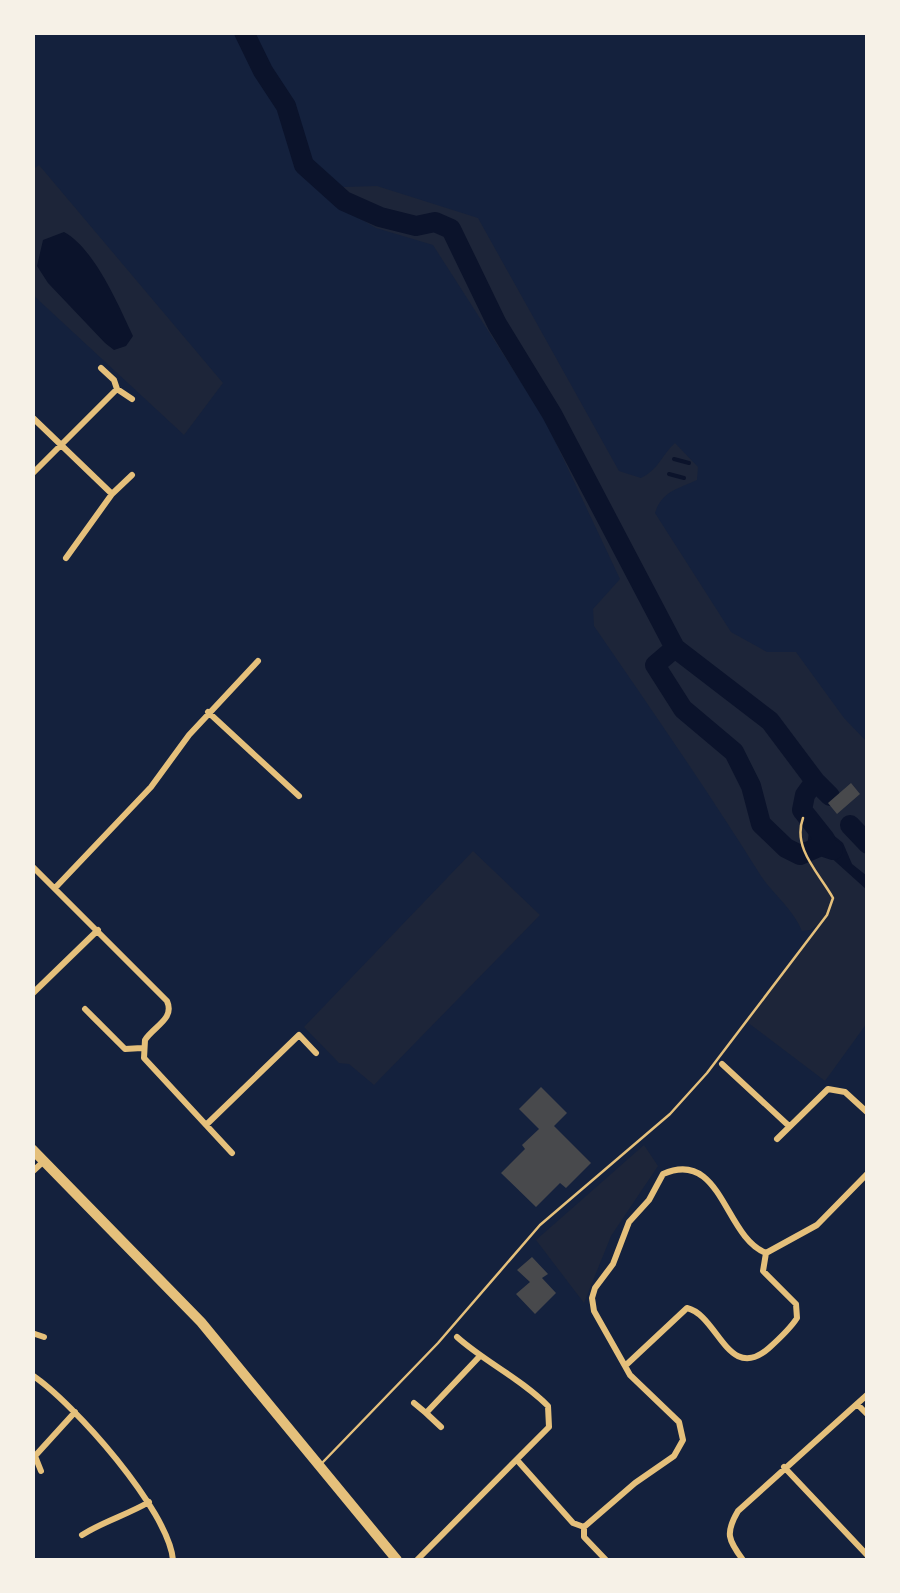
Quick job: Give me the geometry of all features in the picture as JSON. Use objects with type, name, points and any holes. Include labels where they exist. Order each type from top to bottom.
[{"type":"main road","points":[[32,1149],[201,1322],[397,1560]]},
{"type":"street","points":[[101,368],[114,380],[117,389],[132,399]]},
{"type":"street","points":[[32,474],[117,389]]},
{"type":"street","points":[[32,417],[112,494]]},
{"type":"street","points":[[66,558],[112,494],[132,474]]},
{"type":"street","points":[[54,888],[152,787],[208,712],[258,661]]},
{"type":"street","points":[[208,712],[300,796]]},
{"type":"street","points":[[32,866],[161,992],[170,1008],[167,1018],[149,1032],[142,1048],[144,1058],[232,1153]]},
{"type":"street","points":[[32,994],[98,930]]},
{"type":"street","points":[[85,1008],[125,1049],[142,1048]]},
{"type":"street","points":[[206,1125],[299,1035],[316,1052]]},
{"type":"street","points":[[722,1064],[790,1126]]},
{"type":"street","points":[[778,1139],[828,1089],[845,1092],[868,1113]]},
{"type":"street","points":[[32,1172],[44,1161]]},
{"type":"street","points":[[606,1560],[584,1537],[584,1527],[674,1456],[683,1440],[679,1422],[637,1382],[594,1310],[595,1288],[613,1264],[629,1222],[650,1200],[663,1174],[683,1168],[700,1173],[752,1244],[766,1253]]},
{"type":"street","points":[[625,1366],[687,1308],[702,1316],[734,1355],[762,1354],[793,1324],[798,1310],[766,1275],[766,1253],[817,1225],[868,1173]]},
{"type":"street","points":[[32,1333],[44,1337]]},
{"type":"street","points":[[417,1560],[549,1426],[548,1406],[457,1337]]},
{"type":"street","points":[[426,1413],[480,1357]]},
{"type":"street","points":[[32,1375],[75,1412],[149,1502],[166,1531],[174,1560]]},
{"type":"street","points":[[742,1560],[728,1538],[728,1529],[738,1511],[868,1394]]},
{"type":"street","points":[[414,1402],[441,1427]]},
{"type":"street","points":[[858,1404],[868,1415]]},
{"type":"street","points":[[41,1472],[34,1456],[75,1412]]},
{"type":"street","points":[[517,1460],[573,1523],[584,1527]]},
{"type":"street","points":[[784,1467],[868,1556]]},
{"type":"street","points":[[82,1535],[149,1502]]},
{"type":"lane","points":[[318,1466],[438,1343],[540,1225],[666,1118],[707,1073],[827,914],[833,898],[801,843],[799,830],[804,818]]},
{"type":"shaded area","points":[[39,165],[223,383],[184,435],[33,295],[32,170]]},
{"type":"shaded area","points":[[377,186],[478,218],[619,471],[641,478],[652,471],[675,443],[698,467],[697,480],[666,495],[655,513],[731,632],[767,652],[796,652],[844,718],[867,742],[867,1023],[825,1081],[747,1022],[825,920],[802,931],[594,626],[593,609],[620,579],[544,418],[433,245],[376,228],[340,207],[339,195],[344,187]]},
{"type":"shaded area","points":[[64,232],[85,250],[112,293],[133,336],[126,346],[114,350],[105,343],[48,283],[37,266],[43,240]]},
{"type":"shaded area","points":[[815,820],[843,843],[852,864],[867,876],[867,890],[827,854],[811,854],[807,848],[810,822]]},
{"type":"shaded area","points":[[473,851],[540,915],[374,1085],[349,1064],[339,1063],[304,1027]]},
{"type":"shaded area","points":[[644,1145],[658,1166],[611,1236],[584,1303],[536,1240]]},
{"type":"building","points":[[851,783],[860,794],[837,814],[828,803]]},
{"type":"building","points":[[541,1087],[567,1113],[554,1126],[591,1163],[566,1188],[560,1183],[536,1207],[501,1173],[539,1129],[519,1109]]},
{"type":"building","points":[[532,1257],[548,1274],[542,1278],[556,1293],[535,1314],[516,1294],[530,1282],[517,1270]]},
{"type":"waterway","points":[[244,32],[286,106],[304,165],[344,201],[380,217],[416,226],[435,222],[451,229],[497,324],[552,414],[675,648],[770,721],[815,781],[805,795],[802,810],[825,839]]},
{"type":"waterway","points":[[674,459],[689,463]]},
{"type":"waterway","points":[[669,474],[684,478]]},
{"type":"waterway","points":[[675,648],[655,665],[683,709],[734,752],[751,786],[761,824],[786,848],[800,855],[821,846],[833,850]]},
{"type":"waterway","points":[[815,781],[830,796]]},
{"type":"waterway","points":[[850,825],[868,844]]}]
